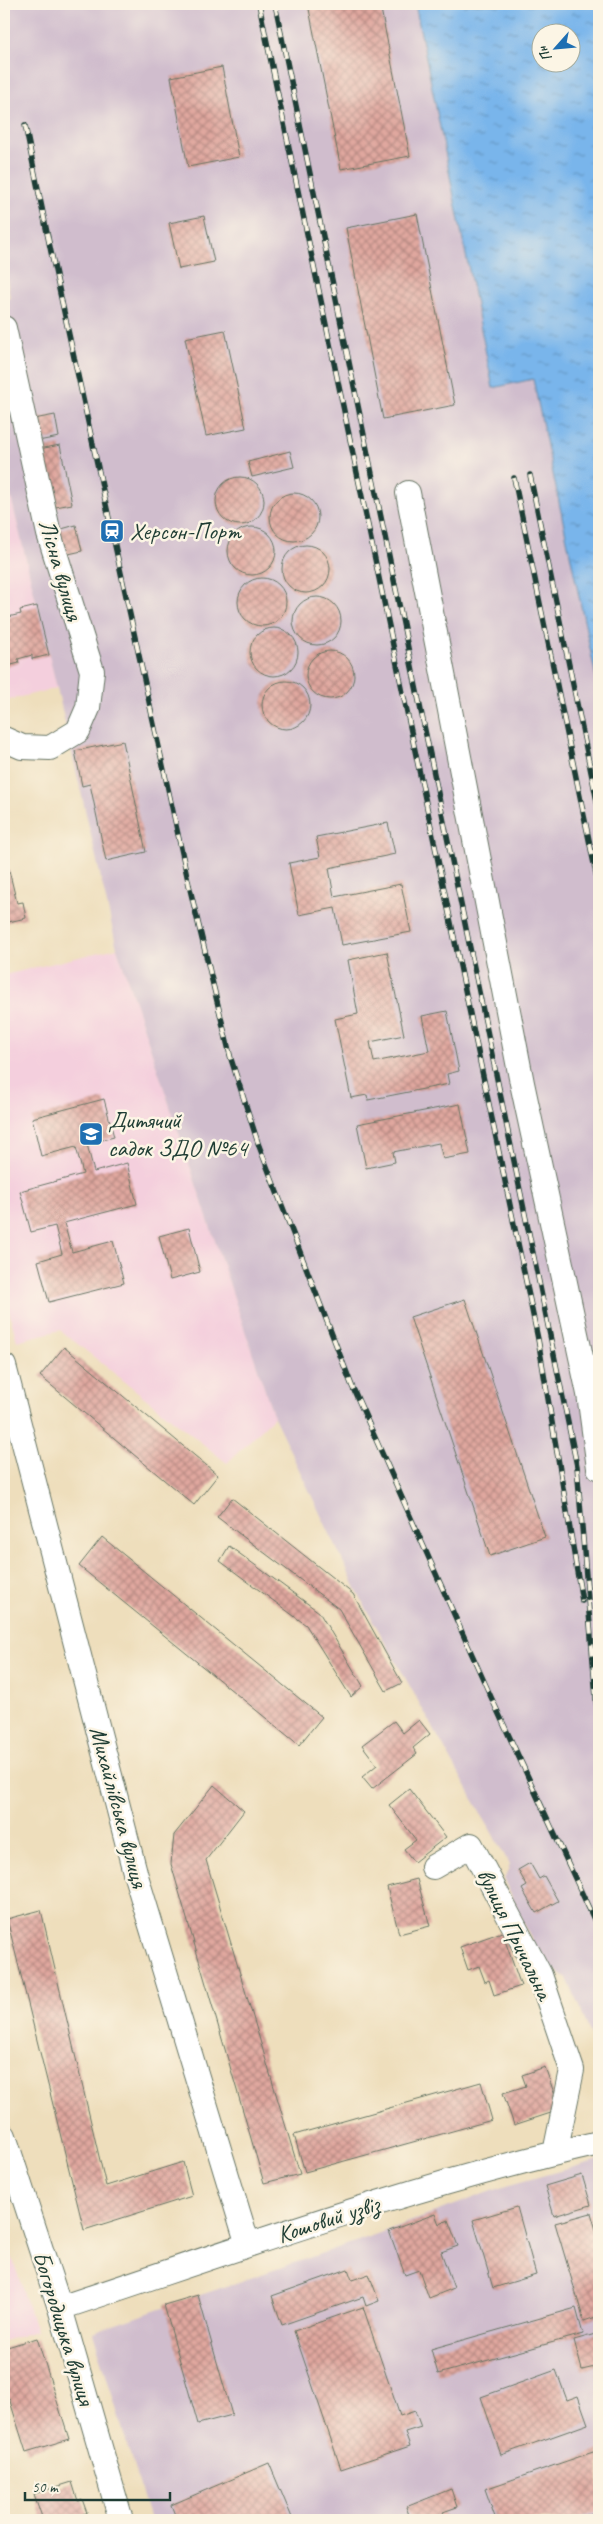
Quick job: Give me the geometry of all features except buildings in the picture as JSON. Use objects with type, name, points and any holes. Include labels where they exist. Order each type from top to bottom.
[{"type":"street","name":"Лісна вулиця","points":[[4,328],[49,534],[92,671],[88,708],[78,731],[50,748],[22,747],[4,740]]},
{"type":"street","points":[[408,493],[522,1083],[588,1394],[599,1468]]},
{"type":"street","name":"Михайлівська вулиця","points":[[4,1366],[136,1876],[248,2245]]},
{"type":"street","name":"вулиця Причальна","points":[[433,1867],[471,1845],[540,1975],[572,2070],[555,2153]]},
{"type":"street","name":"Богородицька вулиця","points":[[4,2136],[60,2308],[121,2520]]},
{"type":"street","name":"Кошовий узвіз","points":[[60,2308],[370,2205],[555,2153],[599,2143]]},
{"type":"shaded area","points":[[4,4],[415,4],[493,388],[533,378],[599,691],[599,2054],[567,1978],[542,1962],[504,1880],[510,1865],[361,1599],[274,1417],[117,948],[4,468],[4,300],[10,298],[4,261]]},
{"type":"shaded area","points":[[4,468],[57,688],[4,701]]},
{"type":"shaded area","name":"Дитячий садок ЗДО №64","points":[[117,948],[274,1417],[227,1463],[60,1330],[17,1341],[4,1293],[4,975]]},
{"type":"shaded area","points":[[599,2160],[599,2520],[150,2520],[93,2332],[358,2241],[506,2186]]},
{"type":"shaded area","points":[[4,2232],[36,2331],[4,2341]]},
{"type":"water","points":[[415,4],[599,4],[599,691],[533,379],[493,388]]},
{"type":"railway","points":[[259,4],[538,1339],[582,1601]]},
{"type":"railway","points":[[275,4],[577,1466],[599,1734]]},
{"type":"railway","points":[[25,125],[189,885],[231,1059],[259,1146],[352,1386],[491,1697],[599,1930]]},
{"type":"railway","points":[[530,475],[599,811]]},
{"type":"railway","points":[[514,478],[599,888]]},
{"type":"place","name":"Херсон-Порт","points":[[112,531]]},
{"type":"place","name":"Дитячий садок ЗДО №64","points":[[91,1134]]}]
